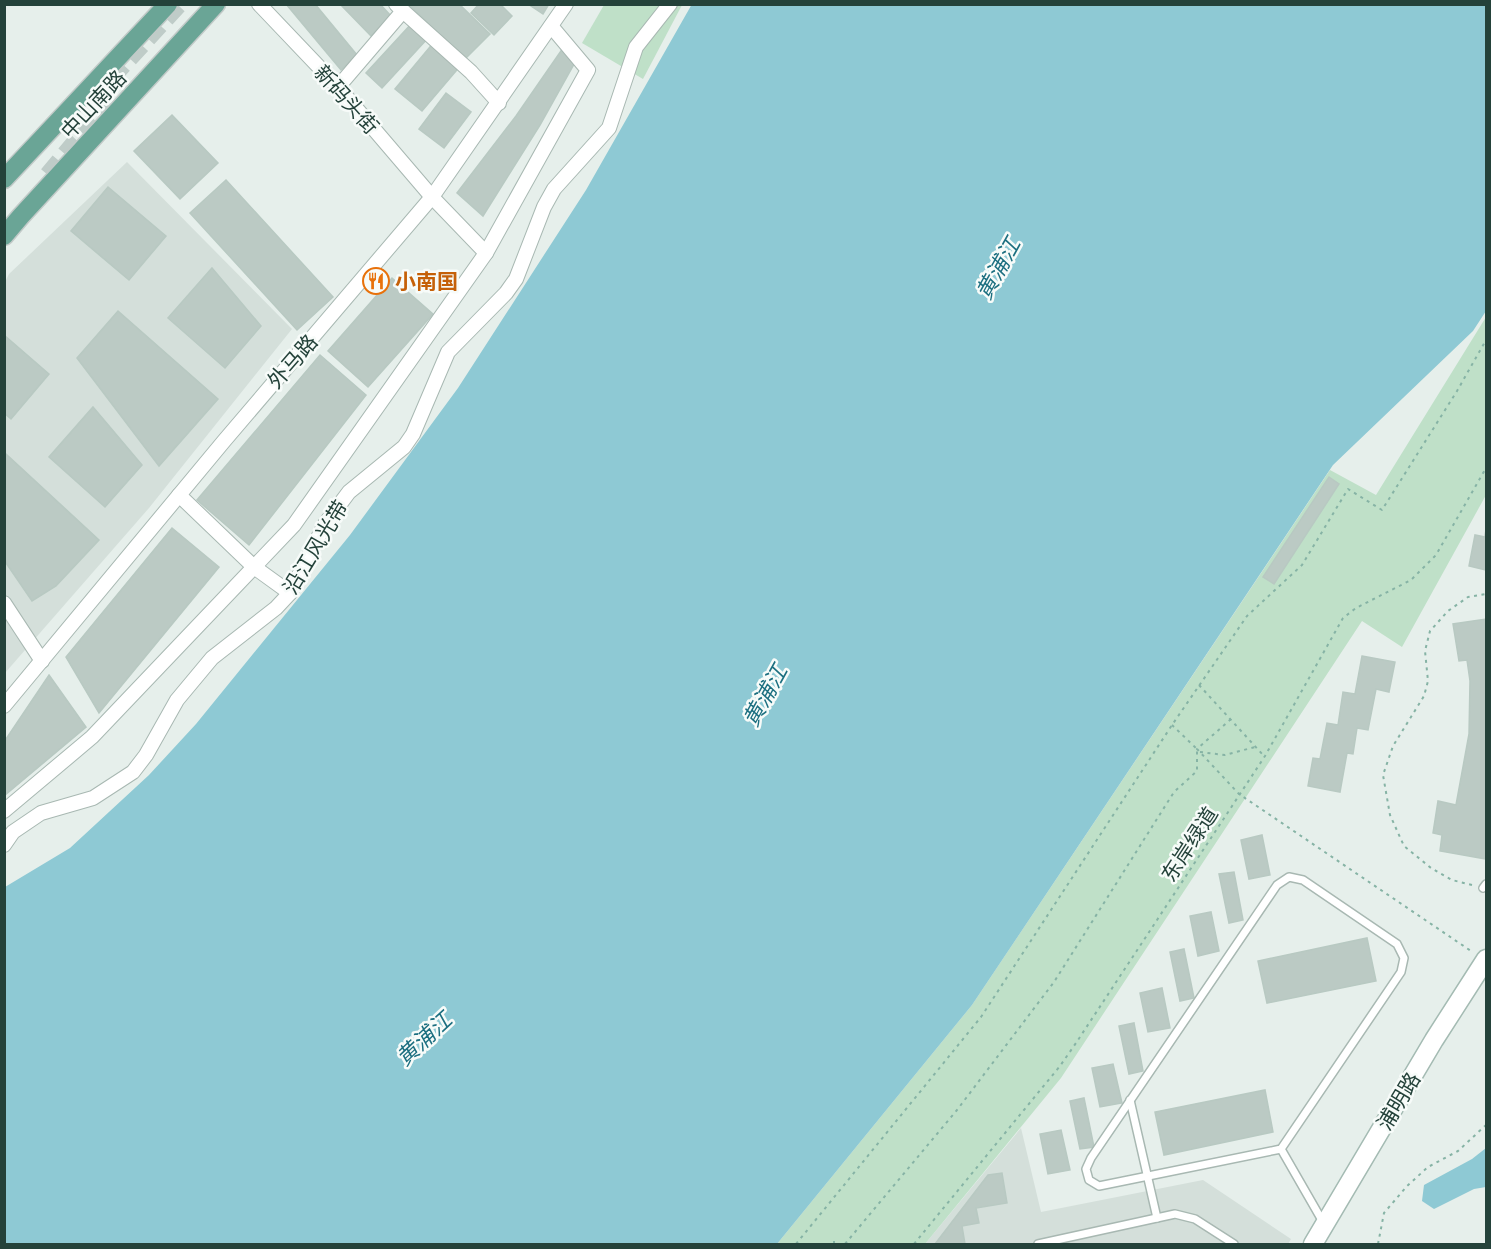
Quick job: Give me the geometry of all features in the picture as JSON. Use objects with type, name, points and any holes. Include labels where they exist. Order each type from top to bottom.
[{"type":"main road","name":"中山南路","points":[[4,178],[168,4]]},
{"type":"main road","name":"中山南路","points":[[4,236],[216,4]]},
{"type":"main road","name":"浦明路","points":[[1313,1245],[1434,1040],[1486,960]]},
{"type":"street","name":"新码头街","points":[[259,4],[338,87],[432,197],[486,253]]},
{"type":"street","name":"外马路","points":[[4,706],[179,495],[432,197],[566,4]]},
{"type":"street","name":"沿江风光带","points":[[4,845],[13,832],[41,813],[93,798],[133,772],[146,755],[177,700],[212,658],[276,608],[290,593],[326,524],[350,492],[404,447],[414,434],[448,352],[506,293],[516,279],[544,207],[554,189],[609,128],[636,47],[670,4]]},
{"type":"street","points":[[338,87],[399,8],[471,72],[499,103]]},
{"type":"street","points":[[4,812],[92,737],[294,525],[486,253],[588,70],[551,26]]},
{"type":"street","points":[[179,495],[254,567],[290,593]]},
{"type":"street","points":[[4,603],[42,660]]},
{"type":"lane","points":[[1289,877],[1303,880],[1397,944],[1404,958],[1401,972],[1281,1149],[1099,1186],[1089,1180],[1086,1169],[1130,1100],[1277,885],[1289,877]]},
{"type":"lane","points":[[1130,1100],[1157,1218]]},
{"type":"lane","points":[[1281,1149],[1325,1224]]},
{"type":"lane","points":[[1038,1245],[1175,1214],[1195,1220],[1231,1244]]},
{"type":"path","points":[[796,1245],[981,1017],[1247,616],[1302,565],[1348,489],[1383,510],[1486,340]]},
{"type":"path","name":"东岸绿道","points":[[914,1245],[1060,1066],[1264,756],[1343,618],[1356,608],[1411,580],[1436,555],[1486,468]]},
{"type":"path","points":[[1485,886],[1452,880],[1431,868],[1404,846],[1390,815],[1383,775],[1393,746],[1424,696],[1428,681],[1425,651],[1430,631],[1448,611],[1468,597],[1486,594]]},
{"type":"path","points":[[1199,686],[1264,756]]},
{"type":"path","points":[[846,1245],[957,1110],[1054,982],[1174,792],[1197,771],[1197,749],[1231,719]]},
{"type":"path","points":[[1172,726],[1239,794],[1486,960]]},
{"type":"path","points":[[1200,752],[1225,754],[1255,747]]},
{"type":"path","points":[[1378,1245],[1384,1214],[1407,1186],[1428,1167],[1458,1151],[1486,1125]]},
{"type":"shaded area","points":[[127,162],[292,329],[149,508],[5,673],[5,282],[9,274]]},
{"type":"shaded area","points":[[1021,1128],[1041,1212],[1203,1180],[1291,1239],[1288,1244],[925,1244]]},
{"type":"green space","points":[[604,5],[682,5],[643,79],[582,43]]},
{"type":"green space","points":[[1486,317],[1486,495],[1402,647],[1362,621],[1061,1078],[925,1244],[777,1244],[972,1005],[1330,470],[1376,495]]},
{"type":"water","name":"黄浦江","points":[[692,4],[1486,5],[1486,311],[1473,331],[1333,465],[972,1005],[777,1244],[5,1244],[5,887],[70,848],[149,775],[196,724],[350,535],[458,388],[586,190]]},
{"type":"water","points":[[1486,1148],[1486,1187],[1474,1189],[1434,1209],[1422,1201],[1424,1185],[1472,1159]]},
{"type":"building","points":[[286,4],[315,4],[357,55],[341,70]]},
{"type":"building","points":[[340,4],[380,4],[391,16],[371,36]]},
{"type":"building","points":[[412,4],[459,4],[490,34],[465,59],[410,6]]},
{"type":"building","points":[[479,4],[500,4],[512,16],[494,35],[471,13]]},
{"type":"building","points":[[528,4],[549,4],[543,14]]},
{"type":"building","points":[[412,23],[428,38],[382,88],[366,73]]},
{"type":"building","points":[[434,42],[461,65],[422,111],[395,89]]},
{"type":"building","points":[[563,48],[578,57],[540,125],[483,216],[457,193],[516,116]]},
{"type":"building","points":[[446,93],[471,112],[444,148],[419,129]]},
{"type":"building","points":[[172,115],[218,163],[180,199],[134,151]]},
{"type":"building","points":[[226,180],[333,297],[297,330],[190,213]]},
{"type":"building","points":[[108,187],[166,236],[129,280],[71,231]]},
{"type":"building","points":[[212,268],[261,326],[225,368],[168,318]]},
{"type":"building","points":[[392,278],[433,314],[368,387],[328,351]]},
{"type":"building","points":[[118,311],[218,399],[159,466],[77,358]]},
{"type":"building","points":[[4,335],[49,374],[11,419],[4,413]]},
{"type":"building","points":[[320,355],[366,395],[249,545],[197,500]]},
{"type":"building","points":[[93,407],[142,465],[105,507],[49,457]]},
{"type":"building","points":[[6,454],[99,540],[56,586],[32,601],[4,560]]},
{"type":"building","points":[[1329,477],[1339,484],[1274,584],[1263,577]]},
{"type":"building","points":[[172,528],[219,567],[99,713],[66,657]]},
{"type":"building","points":[[1486,529],[1486,570],[1469,566],[1475,535],[1485,537]]},
{"type":"building","points":[[1486,619],[1486,859],[1440,851],[1442,835],[1433,833],[1438,801],[1456,805],[1469,734],[1470,681],[1467,660],[1459,661],[1453,624]]},
{"type":"building","points":[[1362,656],[1395,662],[1389,692],[1376,689],[1368,730],[1357,728],[1353,754],[1347,753],[1340,792],[1308,786],[1313,758],[1320,759],[1327,723],[1338,725],[1343,692],[1355,694]]},
{"type":"building","points":[[49,675],[86,727],[4,796],[4,742]]},
{"type":"building","points":[[1262,835],[1270,875],[1249,879],[1241,840]]},
{"type":"building","points":[[1234,872],[1243,920],[1229,923],[1219,874]]},
{"type":"building","points":[[1211,912],[1219,951],[1198,956],[1190,916]]},
{"type":"building","points":[[1367,938],[1376,981],[1267,1003],[1258,961]]},
{"type":"building","points":[[1184,949],[1194,998],[1180,1001],[1170,952]]},
{"type":"building","points":[[1162,988],[1170,1028],[1148,1032],[1140,993]]},
{"type":"building","points":[[1134,1023],[1143,1071],[1129,1074],[1119,1026]]},
{"type":"building","points":[[1113,1064],[1122,1103],[1100,1107],[1092,1068]]},
{"type":"building","points":[[1265,1090],[1273,1132],[1164,1155],[1155,1112]]},
{"type":"building","points":[[1084,1098],[1094,1147],[1080,1149],[1070,1101]]},
{"type":"building","points":[[1061,1130],[1070,1170],[1048,1174],[1040,1134]]},
{"type":"building","points":[[1002,1173],[1007,1203],[976,1208],[979,1223],[962,1226],[965,1244],[935,1244],[988,1175]]},
{"type":"tunnel","points":[[111,78],[179,4]]},
{"type":"tunnel","points":[[48,175],[110,107]]},
{"type":"place","name":"小南国","points":[[376,281]]}]
